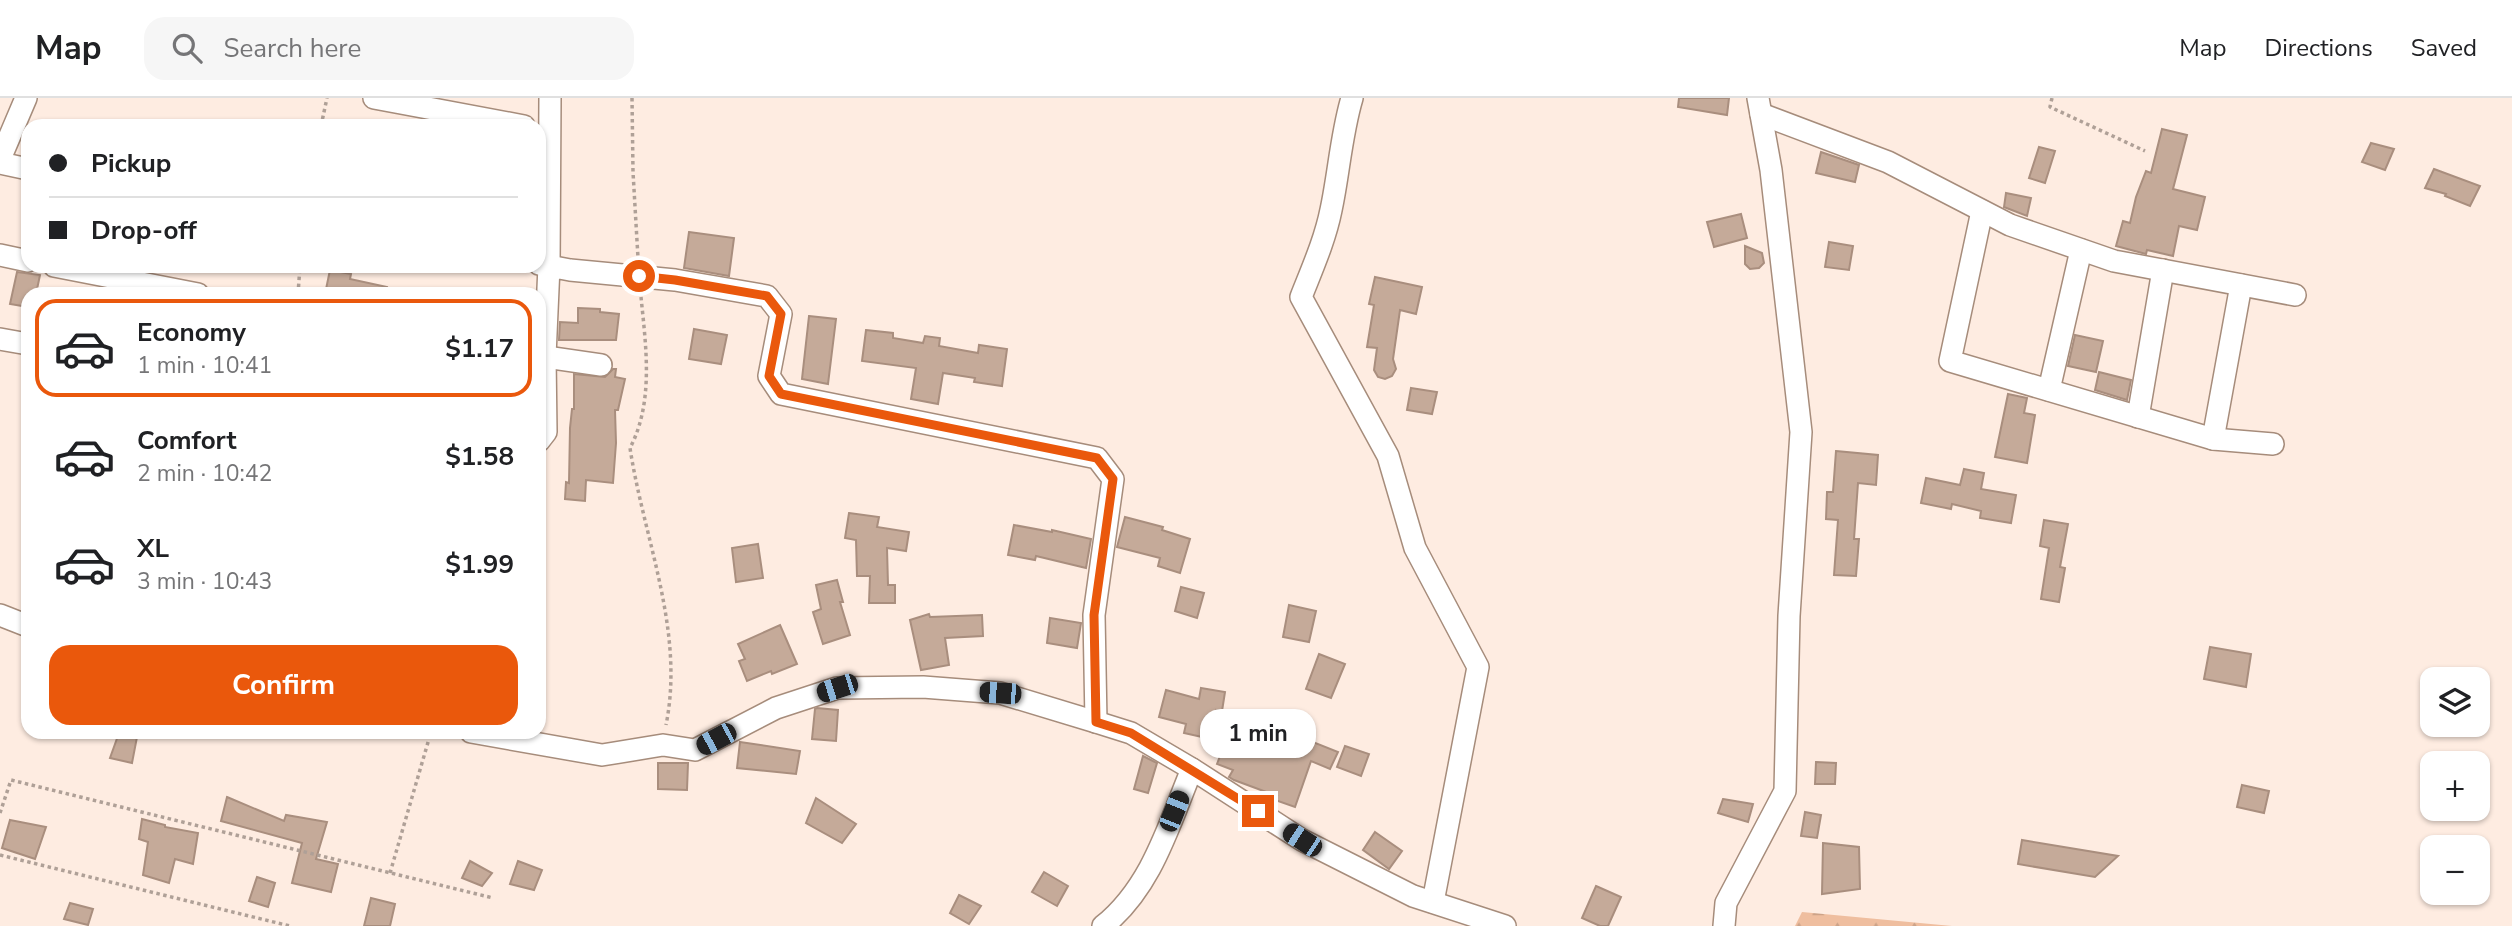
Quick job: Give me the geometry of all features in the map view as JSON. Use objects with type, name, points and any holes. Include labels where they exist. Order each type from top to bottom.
[{"type":"street","points":[[21,167],[0,161],[26,98]]},
{"type":"street","points":[[374,98],[486,119]]},
{"type":"street","points":[[546,124],[550,98]]},
{"type":"street","points":[[1352,98],[1345,121],[1331,214],[1322,246],[1301,297],[1388,456],[1415,548],[1478,667],[1433,902]]},
{"type":"street","points":[[1760,106],[1888,162],[2010,225],[2114,261],[2295,295]]},
{"type":"street","points":[[1724,926],[1726,903],[1785,791],[1789,615],[1801,432],[1771,170],[1760,106]]},
{"type":"street","points":[[1982,211],[1950,361],[2213,439],[2273,444]]},
{"type":"street","points":[[2049,390],[2081,250]]},
{"type":"street","points":[[0,256],[21,260]]},
{"type":"street","points":[[546,265],[675,280],[767,296],[781,314],[769,376],[781,394],[1097,458],[1113,479],[1094,615],[1096,722]]},
{"type":"street","points":[[2138,417],[2163,270]]},
{"type":"street","points":[[90,273],[162,287]]},
{"type":"street","points":[[2213,439],[2241,285]]},
{"type":"street","points":[[0,339],[21,343]]},
{"type":"street","points":[[546,357],[601,365]]},
{"type":"street","points":[[0,615],[21,623]]},
{"type":"street","points":[[511,739],[601,755],[663,745],[695,750],[776,708],[837,688],[923,687],[1000,693],[1131,733],[1302,840],[1413,895],[1505,926]]},
{"type":"street","points":[[1104,926],[1120,912],[1148,874],[1192,769]]},
{"type":"path","points":[[322,119],[327,98]]},
{"type":"path","points":[[2052,98],[2050,107],[2145,151]]},
{"type":"path","points":[[638,433],[630,448],[661,580],[670,648],[672,696],[663,745]]},
{"type":"path","points":[[390,873],[429,739]]},
{"type":"path","points":[[0,813],[11,780],[493,898]]},
{"type":"path","points":[[0,855],[290,926]]},
{"type":"green space","points":[[1802,912],[1952,926],[1795,926]]},
{"type":"building","points":[[1679,98],[1729,98],[1727,115],[1678,107]]},
{"type":"building","points":[[2162,129],[2187,135],[2173,189],[2205,197],[2197,230],[2179,226],[2173,256],[2147,250],[2146,254],[2116,246],[2123,221],[2130,223],[2146,171],[2151,173]]},
{"type":"building","points":[[2371,143],[2394,149],[2385,170],[2362,162]]},
{"type":"building","points":[[2039,147],[2055,151],[2045,183],[2029,178]]},
{"type":"building","points":[[1821,152],[1859,165],[1855,182],[1816,173]]},
{"type":"building","points":[[2434,169],[2480,186],[2470,206],[2445,196],[2446,194],[2425,188]]},
{"type":"building","points":[[2006,193],[2031,198],[2027,216],[2004,207]]},
{"type":"building","points":[[1741,214],[1747,238],[1714,247],[1707,222]]},
{"type":"building","points":[[689,232],[734,238],[729,276],[684,268]]},
{"type":"building","points":[[1829,242],[1853,246],[1849,270],[1825,267]]},
{"type":"building","points":[[1745,246],[1762,253],[1764,263],[1759,268],[1750,269],[1745,264]]},
{"type":"building","points":[[17,272],[40,275],[37,287],[21,287],[21,306],[10,304]]},
{"type":"building","points":[[329,273],[346,273],[351,274],[350,279],[387,287],[326,287]]},
{"type":"building","points":[[1375,277],[1422,287],[1416,314],[1400,310],[1393,359],[1396,369],[1392,376],[1385,379],[1378,377],[1374,370],[1377,348],[1367,347],[1374,305],[1369,304]]},
{"type":"building","points":[[578,308],[600,309],[600,312],[619,314],[616,340],[559,340],[560,322],[578,323]]},
{"type":"building","points":[[809,316],[836,319],[828,384],[802,379]]},
{"type":"building","points":[[694,329],[727,335],[721,364],[689,359]]},
{"type":"building","points":[[866,330],[893,333],[893,338],[923,343],[925,336],[940,338],[939,346],[978,353],[979,345],[1007,349],[1002,386],[974,382],[975,378],[943,373],[938,404],[911,399],[916,368],[862,361]]},
{"type":"building","points":[[2075,335],[2103,341],[2096,372],[2068,366]]},
{"type":"building","points":[[616,369],[615,377],[625,379],[618,410],[615,410],[613,483],[586,480],[585,501],[565,499],[566,482],[569,483],[574,374],[605,377]]},
{"type":"building","points":[[2099,372],[2131,380],[2127,400],[2095,390]]},
{"type":"building","points":[[1411,388],[1437,392],[1432,414],[1407,410]]},
{"type":"building","points":[[2008,394],[2027,398],[2024,413],[2035,415],[2027,463],[1995,457]]},
{"type":"building","points":[[1836,451],[1878,455],[1876,485],[1858,483],[1854,539],[1859,539],[1856,576],[1834,575],[1838,520],[1826,519],[1827,492],[1833,492]]},
{"type":"building","points":[[1964,469],[1984,473],[1981,489],[2016,495],[2011,523],[1980,518],[1981,511],[1952,504],[1951,509],[1921,503],[1926,478],[1960,485]]},
{"type":"building","points":[[849,513],[879,517],[877,527],[909,532],[906,551],[887,548],[888,585],[895,585],[895,603],[869,603],[870,576],[857,576],[856,540],[845,538]]},
{"type":"building","points":[[1125,517],[1163,527],[1162,530],[1190,539],[1180,573],[1158,566],[1160,558],[1117,547]]},
{"type":"building","points":[[2044,520],[2068,524],[2060,567],[2065,568],[2059,602],[2041,599],[2049,548],[2040,546]]},
{"type":"building","points":[[1014,525],[1091,539],[1086,568],[1036,556],[1035,560],[1008,555]]},
{"type":"building","points":[[758,544],[763,578],[736,582],[732,548]]},
{"type":"building","points":[[837,580],[843,602],[840,602],[850,635],[823,644],[813,612],[821,609],[816,585]]},
{"type":"building","points":[[1181,587],[1204,593],[1197,618],[1175,611]]},
{"type":"building","points":[[1289,605],[1316,611],[1309,642],[1283,637]]},
{"type":"building","points":[[929,614],[930,617],[982,615],[983,636],[945,638],[949,665],[921,670],[910,620]]},
{"type":"building","points":[[1050,618],[1081,623],[1077,648],[1047,643]]},
{"type":"building","points":[[780,625],[797,664],[747,681],[739,661],[745,659],[738,644]]},
{"type":"building","points":[[2210,647],[2251,654],[2246,687],[2204,679]]},
{"type":"building","points":[[1319,654],[1345,664],[1331,698],[1306,689]]},
{"type":"building","points":[[1201,688],[1225,692],[1222,711],[1216,710],[1211,739],[1184,733],[1186,724],[1159,717],[1166,690],[1199,699]]},
{"type":"building","points":[[817,708],[838,710],[836,741],[812,739]]},
{"type":"building","points":[[1267,729],[1301,745],[1303,738],[1338,752],[1330,769],[1311,761],[1295,807],[1275,800],[1277,796],[1234,780],[1229,777],[1233,770],[1217,764],[1225,743],[1255,755]]},
{"type":"building","points":[[117,739],[137,739],[132,763],[110,758]]},
{"type":"building","points":[[740,742],[800,751],[796,774],[737,768]]},
{"type":"building","points":[[1345,746],[1369,754],[1361,776],[1337,767]]},
{"type":"building","points":[[1143,756],[1157,763],[1148,793],[1134,789]]},
{"type":"building","points":[[1816,762],[1836,763],[1835,784],[1815,784]]},
{"type":"building","points":[[658,763],[688,763],[687,790],[658,789]]},
{"type":"building","points":[[2242,785],[2269,791],[2264,813],[2237,807]]},
{"type":"building","points":[[227,797],[284,821],[286,815],[327,822],[316,859],[338,864],[331,892],[292,883],[302,843],[221,821]]},
{"type":"building","points":[[816,798],[856,824],[842,843],[806,823]]},
{"type":"building","points":[[1723,799],[1753,804],[1748,822],[1718,813]]},
{"type":"building","points":[[1805,812],[1821,815],[1817,838],[1801,836]]},
{"type":"building","points":[[142,819],[165,827],[198,833],[193,864],[175,859],[169,883],[143,875],[148,842],[139,839]]},
{"type":"building","points":[[10,820],[46,827],[35,859],[2,848]]},
{"type":"building","points":[[1375,832],[1402,851],[1389,869],[1363,850]]},
{"type":"building","points":[[2022,840],[2118,856],[2095,877],[2018,864]]},
{"type":"building","points":[[1823,843],[1859,847],[1860,889],[1822,894]]},
{"type":"building","points":[[470,861],[492,873],[482,886],[462,878]]},
{"type":"building","points":[[518,861],[542,870],[534,890],[510,884]]},
{"type":"building","points":[[1044,872],[1068,886],[1057,906],[1032,892]]},
{"type":"building","points":[[257,877],[275,883],[268,907],[249,901]]},
{"type":"building","points":[[1596,886],[1621,897],[1608,926],[1600,926],[1582,918]]},
{"type":"building","points":[[959,895],[981,906],[969,924],[950,913]]},
{"type":"building","points":[[371,898],[395,904],[390,926],[364,926]]},
{"type":"building","points":[[70,903],[93,909],[88,925],[64,919]]},
{"type":"route","points":[[639,276],[767,296],[781,314],[769,376],[781,394],[1097,458],[1113,479],[1094,615],[1096,722],[1131,733],[1258,811]]}]
